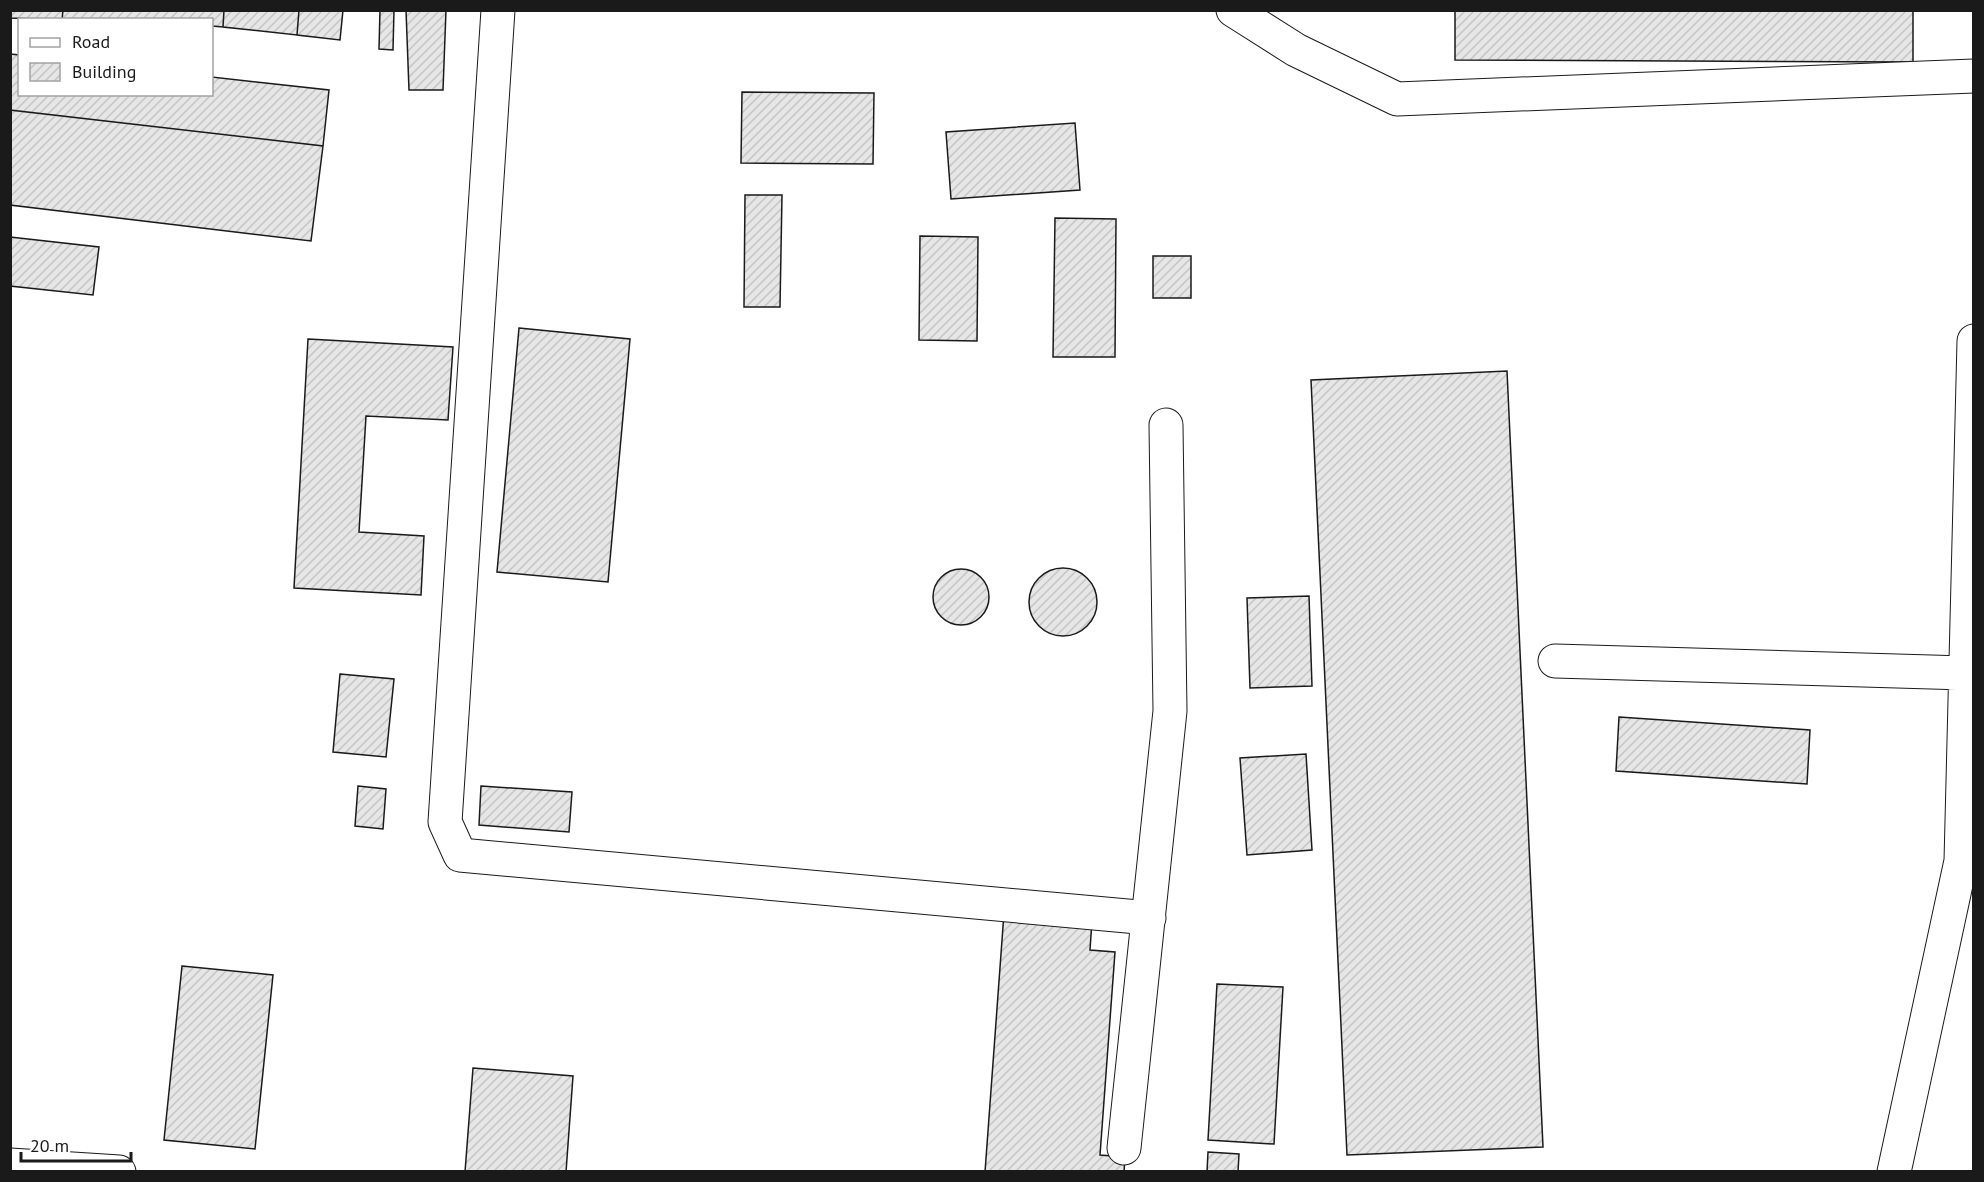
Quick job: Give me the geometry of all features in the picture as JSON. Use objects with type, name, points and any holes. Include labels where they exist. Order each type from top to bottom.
[{"type":"lane","points":[[498,10],[445,822],[460,855],[1149,918]]},
{"type":"lane","points":[[1233,10],[1296,50],[1397,99],[1974,76]]},
{"type":"lane","points":[[1894,1172],[1961,861],[1974,341]]},
{"type":"lane","points":[[1124,1148],[1170,711],[1166,425]]},
{"type":"lane","points":[[1555,661],[1965,673]]},
{"type":"lane","points":[[10,1164],[42,1169],[119,1172]]},
{"type":"building","points":[[10,10],[63,10],[62,18],[10,18]]},
{"type":"building","points":[[63,10],[224,10],[223,27],[213,26],[213,18],[62,18]]},
{"type":"building","points":[[224,10],[299,10],[297,35],[223,27]]},
{"type":"building","points":[[299,10],[343,10],[340,40],[297,35]]},
{"type":"building","points":[[380,10],[394,10],[393,50],[379,49]]},
{"type":"building","points":[[406,10],[446,10],[443,90],[409,90]]},
{"type":"building","points":[[1455,10],[1913,10],[1913,62],[1455,60]]},
{"type":"building","points":[[10,54],[18,55],[18,96],[213,96],[213,77],[329,90],[323,146],[10,110]]},
{"type":"building","points":[[742,92],[874,93],[873,164],[741,163]]},
{"type":"building","points":[[10,110],[323,146],[311,241],[10,205]]},
{"type":"building","points":[[1075,123],[1080,190],[951,199],[946,132]]},
{"type":"building","points":[[745,195],[782,195],[780,307],[744,307]]},
{"type":"building","points":[[1055,218],[1116,219],[1115,357],[1053,357]]},
{"type":"building","points":[[920,236],[978,237],[977,341],[919,340]]},
{"type":"building","points":[[10,237],[99,247],[93,295],[10,286]]},
{"type":"building","points":[[1153,256],[1191,256],[1191,298],[1153,298]]},
{"type":"building","points":[[519,328],[630,339],[608,582],[497,572]]},
{"type":"building","points":[[308,339],[453,347],[448,420],[366,416],[359,532],[424,536],[421,595],[294,588]]},
{"type":"building","points":[[1507,371],[1543,1147],[1347,1155],[1311,380]]},
{"type":"building","points":[[1063,568],[1076,571],[1087,578],[1094,589],[1097,602],[1094,615],[1087,626],[1076,633],[1063,636],[1050,633],[1039,626],[1032,615],[1029,602],[1032,589],[1039,578],[1050,571]]},
{"type":"building","points":[[961,569],[972,571],[981,577],[987,586],[989,597],[987,608],[981,617],[972,623],[961,625],[950,623],[941,617],[935,608],[933,597],[935,586],[941,577],[950,571]]},
{"type":"building","points":[[1309,596],[1312,686],[1250,688],[1247,598]]},
{"type":"building","points":[[340,674],[394,679],[386,757],[333,752]]},
{"type":"building","points":[[1619,717],[1810,730],[1807,784],[1616,771]]},
{"type":"building","points":[[1306,754],[1312,850],[1247,855],[1240,758]]},
{"type":"building","points":[[358,786],[386,789],[383,829],[355,826]]},
{"type":"building","points":[[481,786],[572,792],[569,832],[479,825]]},
{"type":"building","points":[[1004,913],[1092,920],[1090,950],[1115,952],[1100,1155],[1125,1157],[1124,1172],[985,1172]]},
{"type":"building","points":[[182,966],[273,975],[255,1149],[164,1140]]},
{"type":"building","points":[[1217,984],[1283,987],[1274,1144],[1208,1140]]},
{"type":"building","points":[[473,1068],[573,1076],[566,1172],[465,1172]]},
{"type":"building","points":[[1208,1152],[1239,1154],[1238,1172],[1207,1172]]}]
